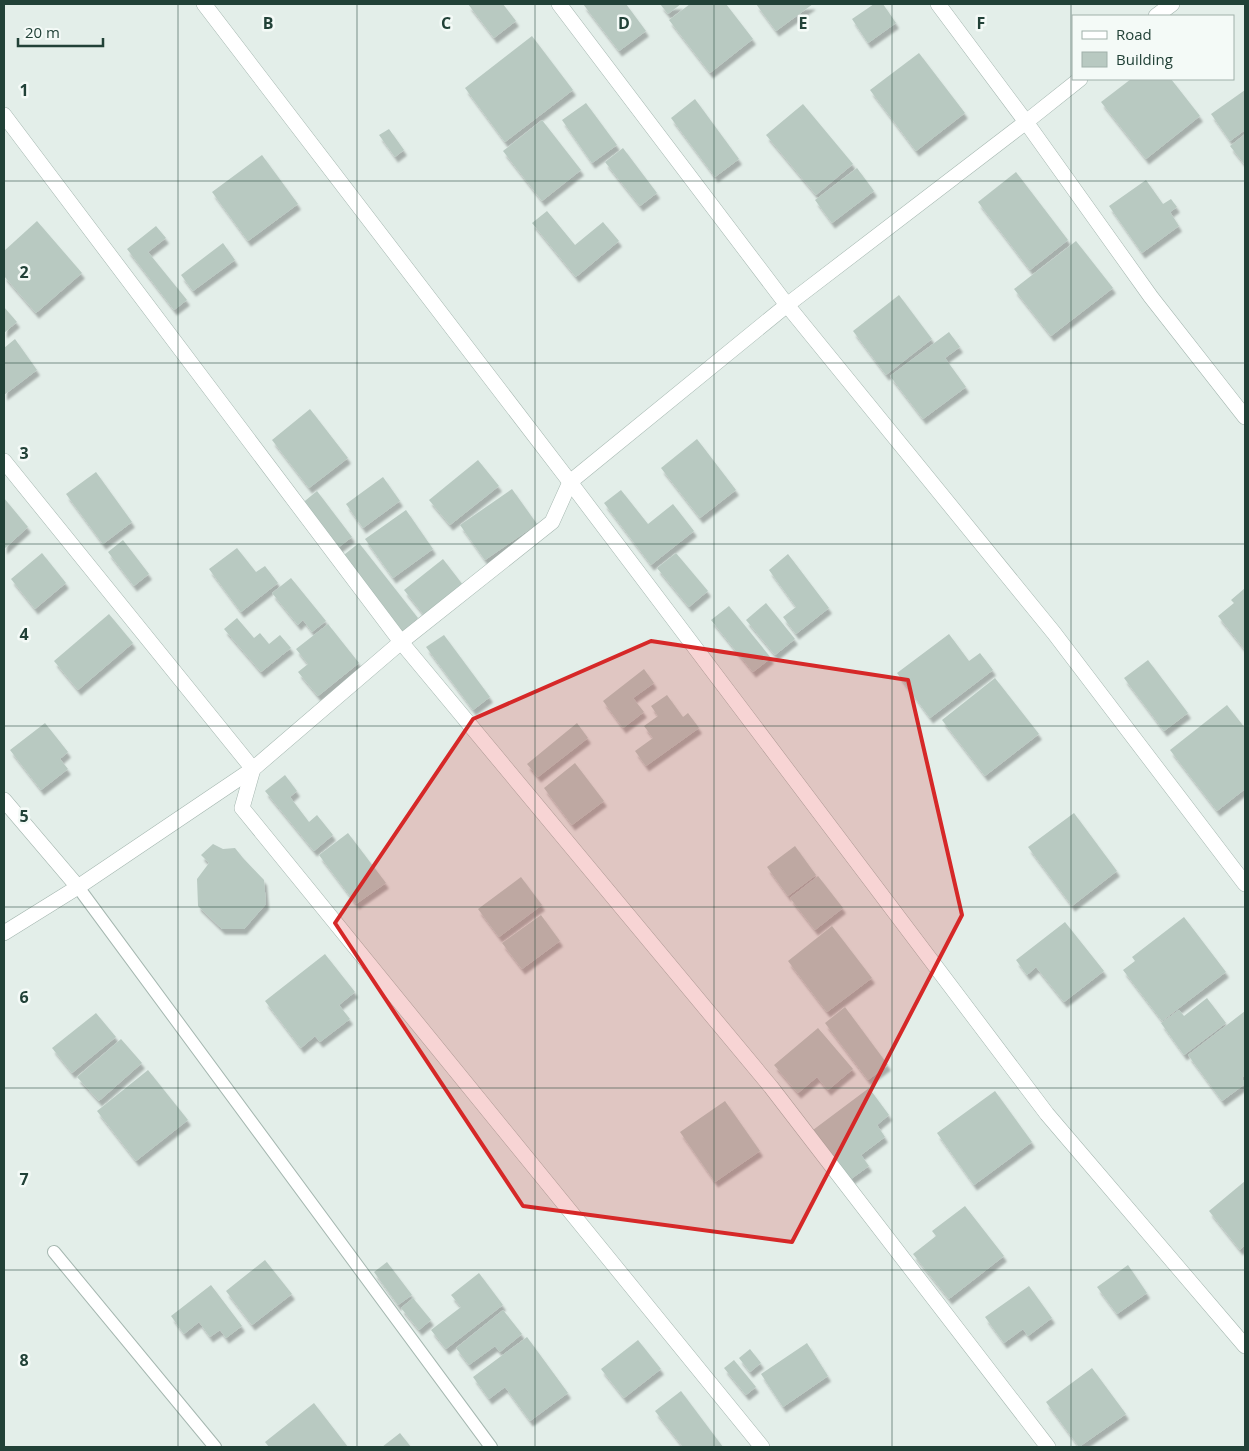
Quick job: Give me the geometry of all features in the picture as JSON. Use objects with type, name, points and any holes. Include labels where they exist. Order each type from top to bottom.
[{"type":"street","points":[[204,4],[570,482],[1047,1114],[1245,1346]]},
{"type":"street","points":[[559,4],[787,304],[1054,633],[1245,884]]},
{"type":"street","points":[[938,4],[1152,297],[1245,417]]},
{"type":"street","points":[[1157,15],[1172,4]]},
{"type":"street","points":[[4,933],[78,887],[253,769],[401,642],[552,522],[570,482],[787,304],[1079,80]]},
{"type":"street","points":[[4,115],[401,642],[771,1087],[1048,1447]]},
{"type":"street","points":[[4,461],[253,769]]},
{"type":"street","points":[[253,769],[242,808],[762,1447]]},
{"type":"street","points":[[4,800],[78,887]]},
{"type":"lane","points":[[78,887],[492,1447]]},
{"type":"lane","points":[[54,1252],[215,1447]]},
{"type":"highlighted area","points":[[651,641],[908,680],[962,915],[792,1242],[523,1206],[335,923],[473,719]]},
{"type":"building","points":[[468,4],[503,4],[516,21],[494,38]]},
{"type":"building","points":[[583,4],[626,4],[646,31],[619,51]]},
{"type":"building","points":[[660,4],[681,4],[668,14]]},
{"type":"building","points":[[690,4],[726,4],[753,39],[710,73],[669,20]]},
{"type":"building","points":[[756,4],[813,4],[776,31]]},
{"type":"building","points":[[874,4],[883,4],[896,23],[868,43],[852,19]]},
{"type":"building","points":[[532,36],[573,90],[505,142],[465,88]]},
{"type":"building","points":[[919,53],[965,113],[916,151],[870,90]]},
{"type":"building","points":[[1130,80],[1172,80],[1200,116],[1146,159],[1101,102]]},
{"type":"building","points":[[1245,90],[1245,130],[1230,141],[1211,114]]},
{"type":"building","points":[[695,99],[739,159],[715,177],[671,118]]},
{"type":"building","points":[[586,103],[617,145],[592,163],[562,120]]},
{"type":"building","points":[[803,104],[853,164],[816,195],[766,135]]},
{"type":"building","points":[[542,120],[581,170],[542,201],[503,151]]},
{"type":"building","points":[[389,129],[404,150],[395,157],[379,135]]},
{"type":"building","points":[[1245,134],[1245,165],[1230,146]]},
{"type":"building","points":[[623,148],[657,193],[640,206],[605,162]]},
{"type":"building","points":[[262,155],[298,204],[248,241],[212,192]]},
{"type":"building","points":[[857,168],[874,191],[832,223],[815,200]]},
{"type":"building","points":[[1016,172],[1068,240],[1030,270],[978,202]]},
{"type":"building","points":[[1146,180],[1163,204],[1171,199],[1177,207],[1170,212],[1179,226],[1142,253],[1109,206]]},
{"type":"building","points":[[547,211],[575,245],[603,222],[619,241],[576,277],[532,223]]},
{"type":"building","points":[[37,221],[82,273],[36,313],[4,276],[4,251]]},
{"type":"building","points":[[156,226],[166,238],[148,252],[187,300],[174,310],[127,249]]},
{"type":"building","points":[[1076,241],[1113,288],[1051,336],[1014,289]]},
{"type":"building","points":[[223,243],[235,260],[193,291],[181,275]]},
{"type":"building","points":[[899,295],[932,339],[886,375],[853,331]]},
{"type":"building","points":[[4,307],[17,322],[4,333]]},
{"type":"building","points":[[949,332],[960,347],[945,358],[966,387],[923,419],[890,376]]},
{"type":"building","points":[[15,339],[37,370],[4,395],[4,348]]},
{"type":"building","points":[[310,409],[348,458],[309,488],[272,440]]},
{"type":"building","points":[[697,439],[736,490],[700,518],[661,468]]},
{"type":"building","points":[[478,460],[499,486],[450,525],[429,500]]},
{"type":"building","points":[[96,472],[132,522],[103,544],[66,494]]},
{"type":"building","points":[[383,477],[400,501],[363,528],[346,504]]},
{"type":"building","points":[[512,489],[537,524],[485,560],[460,525]]},
{"type":"building","points":[[621,490],[648,524],[673,504],[694,531],[651,565],[604,503]]},
{"type":"building","points":[[317,491],[352,537],[335,550],[300,505]]},
{"type":"building","points":[[4,498],[28,527],[4,549]]},
{"type":"building","points":[[406,510],[433,549],[393,578],[365,539]]},
{"type":"building","points":[[123,540],[149,574],[134,586],[108,552]]},
{"type":"building","points":[[359,543],[418,618],[399,634],[340,558]]},
{"type":"building","points":[[237,548],[256,572],[265,566],[278,583],[241,612],[209,569]]},
{"type":"building","points":[[42,553],[66,583],[35,609],[11,579]]},
{"type":"building","points":[[676,553],[708,591],[689,607],[657,568]]},
{"type":"building","points":[[788,554],[829,608],[796,634],[783,617],[796,607],[769,570]]},
{"type":"building","points":[[443,559],[463,585],[424,615],[404,590]]},
{"type":"building","points":[[291,578],[326,621],[312,632],[303,620],[298,625],[272,593]]},
{"type":"building","points":[[1245,588],[1245,650],[1218,616],[1234,603],[1231,600]]},
{"type":"building","points":[[766,603],[795,639],[775,655],[746,620]]},
{"type":"building","points":[[729,606],[771,658],[753,672],[711,620]]},
{"type":"building","points":[[109,614],[133,643],[78,690],[54,661]]},
{"type":"building","points":[[237,618],[254,638],[260,633],[269,644],[280,635],[291,648],[261,672],[224,629]]},
{"type":"building","points":[[328,624],[359,663],[318,696],[298,672],[308,664],[296,649]]},
{"type":"building","points":[[949,634],[969,661],[980,653],[993,670],[930,718],[897,673]]},
{"type":"building","points":[[444,635],[490,697],[473,710],[426,647]]},
{"type":"building","points":[[1148,660],[1188,713],[1164,731],[1124,678]]},
{"type":"building","points":[[644,669],[654,683],[633,698],[644,712],[623,728],[603,701]]},
{"type":"building","points":[[995,678],[1039,734],[985,776],[942,720]]},
{"type":"building","points":[[667,695],[683,717],[688,713],[699,728],[646,766],[635,751],[653,738],[644,726],[658,716],[651,706]]},
{"type":"building","points":[[1227,705],[1245,728],[1245,789],[1217,811],[1170,750]]},
{"type":"building","points":[[45,723],[68,752],[60,759],[68,769],[41,790],[10,750]]},
{"type":"building","points":[[577,723],[588,738],[538,777],[527,764]]},
{"type":"building","points":[[575,763],[604,801],[572,825],[544,788]]},
{"type":"building","points":[[285,775],[297,791],[290,797],[309,822],[317,815],[333,835],[314,851],[265,791]]},
{"type":"building","points":[[1074,813],[1117,871],[1072,906],[1028,847]]},
{"type":"building","points":[[348,833],[386,883],[356,904],[319,855]]},
{"type":"building","points":[[213,844],[223,849],[235,848],[264,880],[266,904],[244,929],[222,929],[198,906],[197,879],[209,863],[201,855]]},
{"type":"building","points":[[795,846],[816,875],[788,896],[767,867]]},
{"type":"building","points":[[818,876],[843,908],[815,930],[790,898]]},
{"type":"building","points":[[521,877],[542,905],[499,937],[478,909]]},
{"type":"building","points":[[541,915],[560,941],[522,969],[502,943]]},
{"type":"building","points":[[1184,917],[1226,972],[1162,1021],[1123,970],[1135,961],[1132,957]]},
{"type":"building","points":[[1065,922],[1104,971],[1064,1002],[1036,967],[1027,975],[1016,960]]},
{"type":"building","points":[[832,926],[872,978],[827,1012],[788,961]]},
{"type":"building","points":[[325,954],[355,992],[339,1005],[350,1019],[320,1042],[315,1036],[301,1048],[265,1001]]},
{"type":"building","points":[[1207,998],[1226,1023],[1184,1055],[1161,1023],[1179,1010],[1184,1016]]},
{"type":"building","points":[[845,1007],[888,1065],[868,1080],[825,1023]]},
{"type":"building","points":[[1245,1011],[1245,1075],[1242,1078],[1245,1084],[1222,1101],[1188,1055]]},
{"type":"building","points":[[96,1013],[116,1037],[72,1073],[52,1048]]},
{"type":"building","points":[[818,1028],[853,1069],[828,1090],[817,1077],[798,1093],[774,1065]]},
{"type":"building","points":[[121,1039],[142,1063],[99,1101],[77,1077]]},
{"type":"building","points":[[148,1070],[188,1120],[136,1161],[97,1111]]},
{"type":"building","points":[[869,1088],[889,1115],[877,1125],[885,1137],[861,1155],[869,1166],[851,1179],[813,1130]]},
{"type":"building","points":[[995,1091],[1032,1142],[974,1185],[937,1133]]},
{"type":"building","points":[[725,1101],[760,1151],[715,1182],[680,1132]]},
{"type":"building","points":[[1245,1181],[1245,1245],[1240,1250],[1209,1211]]},
{"type":"building","points":[[965,1206],[1004,1256],[949,1299],[913,1254],[936,1236],[932,1231]]},
{"type":"building","points":[[265,1260],[292,1294],[252,1325],[226,1291]]},
{"type":"building","points":[[387,1262],[412,1295],[398,1305],[374,1272]]},
{"type":"building","points":[[1128,1265],[1147,1293],[1117,1314],[1097,1287]]},
{"type":"building","points":[[479,1273],[503,1305],[446,1349],[431,1330],[461,1307],[451,1295]]},
{"type":"building","points":[[211,1285],[242,1326],[226,1338],[220,1330],[210,1337],[199,1322],[184,1334],[171,1316]]},
{"type":"building","points":[[1029,1286],[1052,1318],[1028,1336],[1023,1329],[1004,1343],[985,1317]]},
{"type":"building","points":[[413,1298],[431,1320],[419,1330],[401,1308]]},
{"type":"building","points":[[503,1310],[522,1334],[500,1352],[495,1346],[469,1365],[456,1348]]},
{"type":"building","points":[[527,1337],[568,1393],[530,1421],[505,1387],[489,1399],[473,1377]]},
{"type":"building","points":[[638,1340],[661,1369],[624,1398],[601,1369]]},
{"type":"building","points":[[807,1343],[828,1376],[783,1407],[761,1374]]},
{"type":"building","points":[[750,1349],[761,1363],[750,1372],[739,1358]]},
{"type":"building","points":[[734,1360],[756,1387],[746,1395],[724,1368]]},
{"type":"building","points":[[1092,1368],[1126,1414],[1079,1447],[1046,1402]]},
{"type":"building","points":[[681,1391],[723,1447],[683,1447],[655,1411]]},
{"type":"building","points":[[314,1403],[348,1447],[269,1447],[265,1442]]},
{"type":"building","points":[[400,1433],[411,1447],[382,1447]]}]
